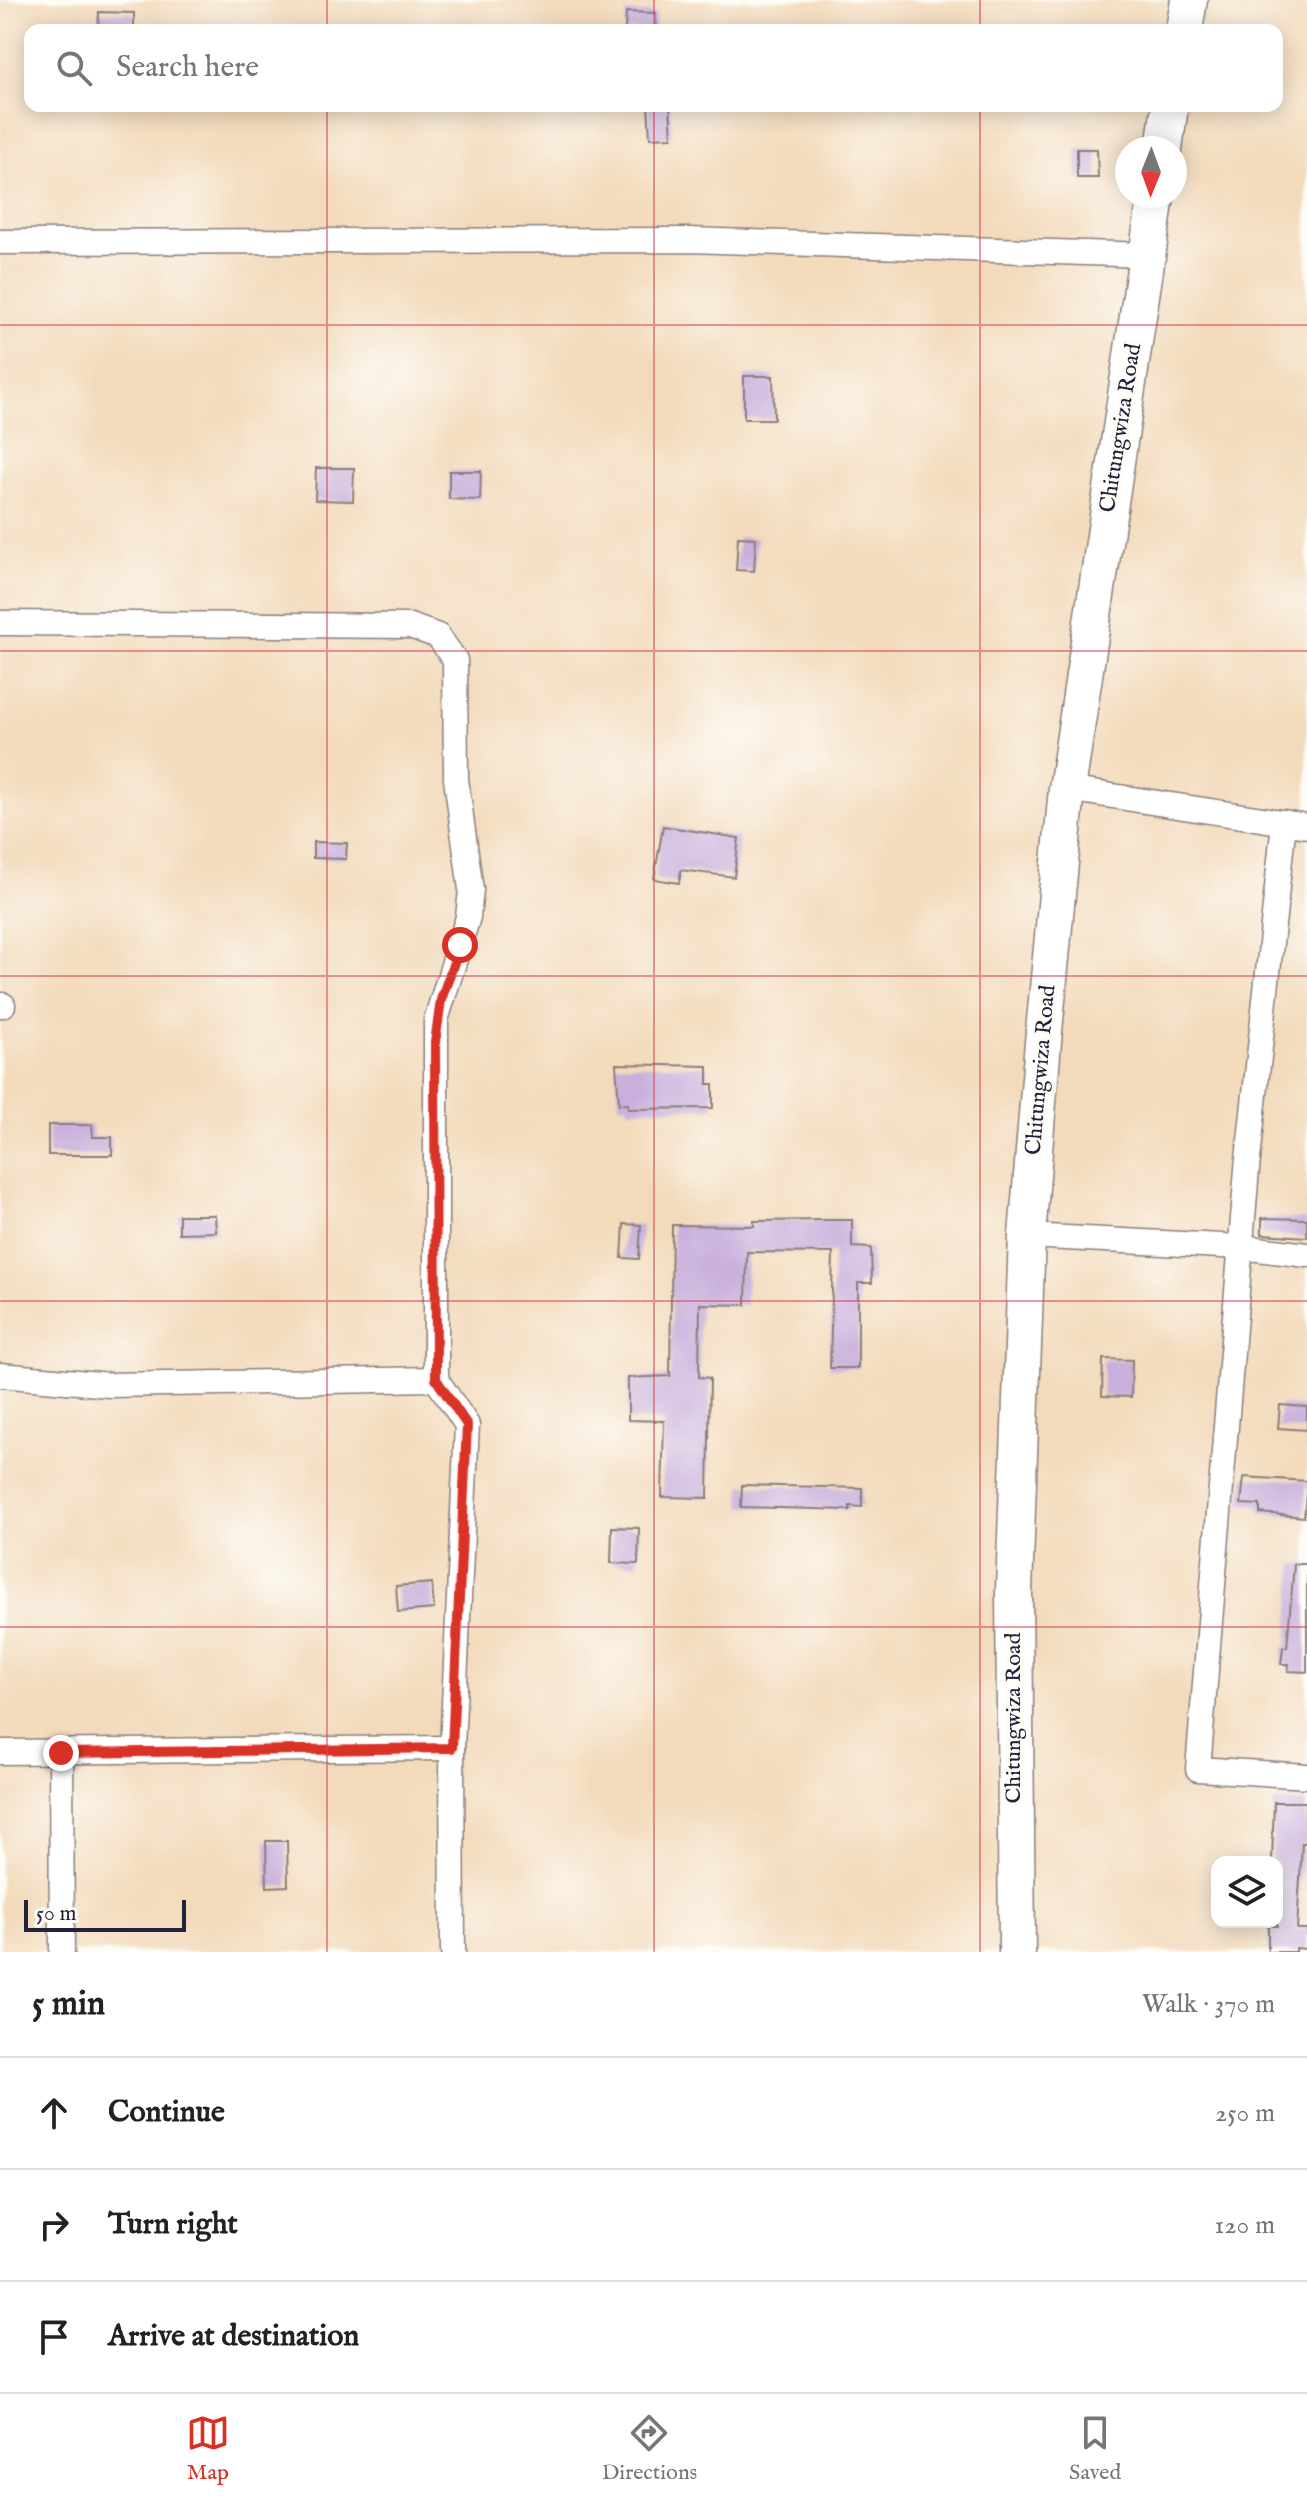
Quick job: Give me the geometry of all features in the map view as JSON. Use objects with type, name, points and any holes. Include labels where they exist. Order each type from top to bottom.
[{"type":"main road","points":[[1185,24],[1189,0]]},
{"type":"main road","points":[[1166,136],[1169,112]]},
{"type":"main road","name":"Chitungwiza Road","points":[[1017,1952],[1014,1591],[1027,1236],[1067,789],[1154,208]]},
{"type":"street","points":[[0,242],[689,240],[1148,255]]},
{"type":"street","points":[[0,623],[410,626],[425,629],[448,647],[457,675],[456,779],[471,890],[460,945],[436,1020],[436,1379],[467,1425],[452,1748],[453,1952]]},
{"type":"street","points":[[1067,789],[1296,824],[1241,1247],[1198,1769],[1307,1776]]},
{"type":"street","points":[[1027,1236],[1241,1247],[1307,1255]]},
{"type":"street","points":[[0,1375],[110,1385],[436,1379]]},
{"type":"street","points":[[0,1752],[452,1748]]},
{"type":"street","points":[[61,1753],[62,1952]]},
{"type":"building","points":[[99,12],[134,13],[134,24],[98,24]]},
{"type":"building","points":[[626,12],[656,13],[656,24],[625,24]]},
{"type":"building","points":[[648,112],[670,112],[672,137],[650,138]]},
{"type":"building","points":[[1077,149],[1097,149],[1098,178],[1077,178]]},
{"type":"building","points":[[744,376],[773,376],[774,419],[744,419]]},
{"type":"building","points":[[316,468],[354,468],[353,501],[315,500]]},
{"type":"building","points":[[449,471],[481,471],[480,500],[449,499]]},
{"type":"building","points":[[738,537],[756,538],[754,571],[736,570]]},
{"type":"building","points":[[663,826],[739,838],[734,877],[681,870],[679,883],[654,879]]},
{"type":"building","points":[[313,842],[347,843],[346,859],[313,858]]},
{"type":"building","points":[[616,1064],[708,1066],[708,1084],[713,1084],[713,1108],[628,1109],[628,1104],[619,1104]]},
{"type":"building","points":[[48,1125],[92,1125],[93,1137],[112,1137],[112,1155],[48,1155]]},
{"type":"building","points":[[179,1215],[215,1215],[216,1232],[179,1233]]},
{"type":"building","points":[[1262,1218],[1307,1219],[1307,1237],[1262,1234]]},
{"type":"building","points":[[852,1220],[852,1247],[871,1248],[872,1283],[858,1283],[858,1368],[830,1368],[833,1253],[747,1252],[746,1305],[700,1304],[699,1377],[710,1378],[708,1498],[662,1497],[664,1421],[628,1420],[628,1378],[670,1376],[672,1225],[754,1226],[754,1221]]},
{"type":"building","points":[[624,1224],[641,1225],[639,1259],[622,1258]]},
{"type":"building","points":[[1103,1359],[1132,1360],[1131,1397],[1102,1396]]},
{"type":"building","points":[[1280,1405],[1307,1407],[1307,1430],[1278,1428]]},
{"type":"building","points":[[1244,1477],[1307,1481],[1304,1517],[1260,1513],[1260,1505],[1241,1504]]},
{"type":"building","points":[[742,1485],[862,1488],[862,1507],[850,1506],[850,1510],[741,1507]]},
{"type":"building","points":[[612,1527],[639,1528],[638,1564],[611,1563]]},
{"type":"building","points":[[1294,1564],[1307,1564],[1307,1672],[1288,1671],[1289,1664],[1281,1664],[1283,1647],[1287,1647]]},
{"type":"building","points":[[432,1583],[434,1609],[398,1612],[396,1586]]},
{"type":"building","points":[[1274,1802],[1305,1802],[1306,1843],[1302,1843],[1297,1929],[1307,1929],[1307,1949],[1268,1952],[1268,1928],[1283,1928],[1283,1856],[1272,1856]]},
{"type":"building","points":[[266,1841],[287,1841],[288,1886],[267,1887]]},
{"type":"route","points":[[61,1753],[452,1748],[467,1425],[436,1379],[435,1043],[441,1000],[460,945]]}]
